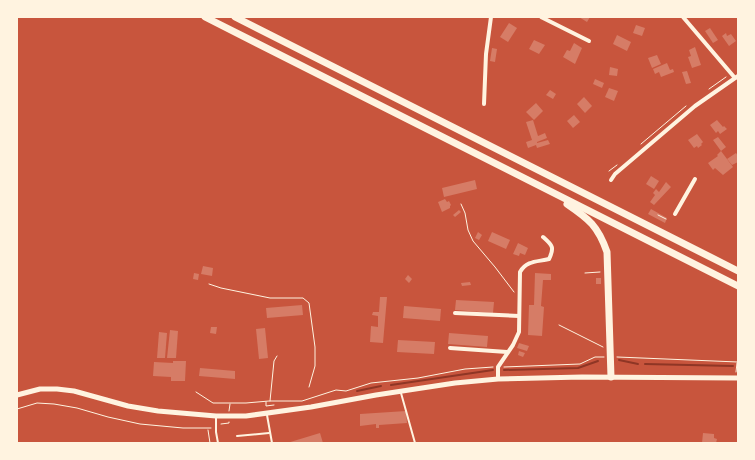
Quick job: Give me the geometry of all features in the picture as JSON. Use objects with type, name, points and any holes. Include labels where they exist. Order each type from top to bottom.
[{"type":"highway","points":[[205,17],[738,286]]},
{"type":"highway","points":[[235,17],[738,271]]},
{"type":"highway","points":[[547,190],[586,217],[596,227],[607,252],[611,377]]},
{"type":"street","points":[[484,104],[486,54],[491,17]]},
{"type":"street","points":[[541,17],[589,41]]},
{"type":"street","points":[[611,180],[615,174],[695,106],[737,77],[683,17]]},
{"type":"street","points":[[675,214],[695,179]]},
{"type":"street","points":[[498,379],[498,367],[513,345],[519,332],[520,272],[523,267],[531,262],[540,262],[549,259],[553,251],[551,244],[544,237]]},
{"type":"street","points":[[455,313],[519,316]]},
{"type":"street","points":[[450,348],[507,352]]},
{"type":"street","points":[[17,395],[40,389],[57,389],[74,391],[128,406],[158,411],[216,416],[246,416],[455,383],[498,379],[611,377],[737,378]]},
{"type":"lane","points":[[401,392],[415,443]]},
{"type":"lane","points":[[266,413],[272,443]]},
{"type":"lane","points":[[216,416],[218,443]]},
{"type":"lane","points":[[237,436],[269,432]]},
{"type":"path","points":[[461,204],[468,230],[473,241],[520,299]]},
{"type":"path","points":[[658,215],[666,219]]},
{"type":"path","points":[[585,273],[608,272]]},
{"type":"path","points":[[209,284],[270,298],[303,298],[309,303],[314,347],[314,366],[309,387]]},
{"type":"path","points":[[559,325],[611,351]]},
{"type":"path","points":[[270,401],[274,361],[277,356]]},
{"type":"path","points":[[737,362],[737,378]]},
{"type":"path","points":[[196,392],[212,402],[230,403],[229,411]]},
{"type":"path","points":[[266,402],[266,406],[274,405]]},
{"type":"path","points":[[17,409],[37,403],[54,404],[77,408],[140,424],[208,429],[229,423],[229,420]]},
{"type":"path","points":[[208,429],[210,443]]},
{"type":"building","points":[[579,17],[590,17],[587,22]]},
{"type":"building","points":[[509,23],[517,28],[508,42],[500,37]]},
{"type":"building","points":[[636,25],[645,28],[642,36],[633,33]]},
{"type":"building","points":[[710,28],[718,40],[713,43],[705,31]]},
{"type":"building","points":[[726,33],[727,36],[731,34],[736,41],[729,46],[722,36]]},
{"type":"building","points":[[617,35],[631,42],[627,51],[613,44]]},
{"type":"building","points":[[534,40],[545,45],[539,54],[529,49]]},
{"type":"building","points":[[574,43],[582,48],[575,64],[563,57],[567,50],[570,51]]},
{"type":"building","points":[[695,47],[701,65],[692,68],[688,57],[691,56],[689,50]]},
{"type":"building","points":[[492,48],[497,49],[495,62],[490,61]]},
{"type":"building","points":[[657,55],[661,64],[652,68],[648,58]]},
{"type":"building","points":[[667,63],[670,70],[673,69],[674,72],[661,77],[659,72],[655,74],[653,69]]},
{"type":"building","points":[[610,67],[618,69],[617,76],[609,75]]},
{"type":"building","points":[[687,71],[691,83],[686,84],[682,72]]},
{"type":"building","points":[[595,79],[604,83],[602,88],[593,84]]},
{"type":"building","points":[[609,88],[618,91],[614,101],[605,97]]},
{"type":"building","points":[[550,90],[556,94],[553,99],[546,95]]},
{"type":"building","points":[[584,97],[592,106],[585,113],[577,104]]},
{"type":"building","points":[[536,103],[543,111],[534,120],[526,112]]},
{"type":"building","points":[[574,115],[580,122],[573,128],[567,121]]},
{"type":"building","points":[[533,120],[538,136],[545,133],[547,138],[537,143],[548,140],[550,144],[537,148],[536,145],[528,148],[526,142],[532,140],[526,122]]},
{"type":"building","points":[[717,120],[727,129],[720,134],[718,131],[716,133],[710,125]]},
{"type":"building","points":[[697,134],[703,142],[698,148],[697,146],[694,148],[688,140]]},
{"type":"building","points":[[718,137],[726,147],[721,151],[713,140]]},
{"type":"building","points":[[721,151],[733,167],[723,175],[715,168],[713,170],[708,163],[718,156],[717,155]]},
{"type":"building","points":[[736,153],[738,156],[738,162],[732,165],[727,159]]},
{"type":"building","points":[[651,176],[659,181],[654,189],[646,184]]},
{"type":"building","points":[[475,180],[477,189],[444,197],[442,188]]},
{"type":"building","points":[[666,182],[671,187],[654,205],[650,202],[655,195],[653,193],[656,189],[659,192]]},
{"type":"building","points":[[445,199],[447,202],[449,201],[451,205],[450,208],[442,212],[438,202]]},
{"type":"building","points":[[651,209],[667,218],[665,223],[648,214]]},
{"type":"building","points":[[459,210],[461,212],[455,217],[453,215]]},
{"type":"building","points":[[478,232],[482,235],[479,240],[475,238]]},
{"type":"building","points":[[492,232],[510,240],[506,249],[488,241]]},
{"type":"building","points":[[518,243],[528,248],[525,255],[520,253],[519,256],[513,254]]},
{"type":"building","points":[[203,266],[213,268],[212,276],[201,274]]},
{"type":"building","points":[[194,273],[199,274],[198,280],[193,279]]},
{"type":"building","points":[[535,273],[551,274],[551,280],[543,280],[541,306],[544,307],[542,336],[528,335],[529,305],[534,305]]},
{"type":"building","points":[[408,275],[412,279],[409,283],[405,279]]},
{"type":"building","points":[[596,278],[601,278],[601,284],[596,284]]},
{"type":"building","points":[[470,282],[471,285],[462,286],[461,283]]},
{"type":"building","points":[[380,297],[387,297],[383,343],[370,342],[371,326],[378,327],[378,316],[372,315],[373,312],[379,312]]},
{"type":"building","points":[[456,300],[494,302],[493,313],[455,310]]},
{"type":"building","points":[[302,305],[303,315],[267,318],[266,308]]},
{"type":"building","points":[[404,306],[441,309],[440,321],[403,318]]},
{"type":"building","points":[[211,327],[217,327],[216,334],[210,333]]},
{"type":"building","points":[[265,328],[268,358],[259,359],[256,329]]},
{"type":"building","points":[[170,330],[178,331],[176,358],[167,358]]},
{"type":"building","points":[[159,332],[167,333],[165,358],[157,358]]},
{"type":"building","points":[[449,333],[488,336],[487,347],[448,344]]},
{"type":"building","points":[[398,340],[435,342],[434,354],[397,352]]},
{"type":"building","points":[[519,343],[529,346],[527,351],[517,348]]},
{"type":"building","points":[[519,351],[525,353],[523,357],[518,355]]},
{"type":"building","points":[[173,361],[186,361],[185,381],[171,381],[171,377],[153,376],[154,362],[173,363]]},
{"type":"building","points":[[200,368],[235,371],[235,379],[199,376]]},
{"type":"building","points":[[406,411],[407,423],[379,425],[379,428],[376,428],[376,424],[360,426],[360,414]]},
{"type":"building","points":[[320,433],[323,443],[287,443]]},
{"type":"building","points":[[703,433],[714,434],[714,438],[717,439],[716,443],[702,443]]},
{"type":"waterway","points":[[619,360],[638,364]]},
{"type":"waterway","points":[[504,370],[578,368],[598,361]]},
{"type":"waterway","points":[[645,364],[733,366]]},
{"type":"waterway","points":[[391,385],[493,370]]},
{"type":"waterway","points":[[357,391],[381,386]]}]
